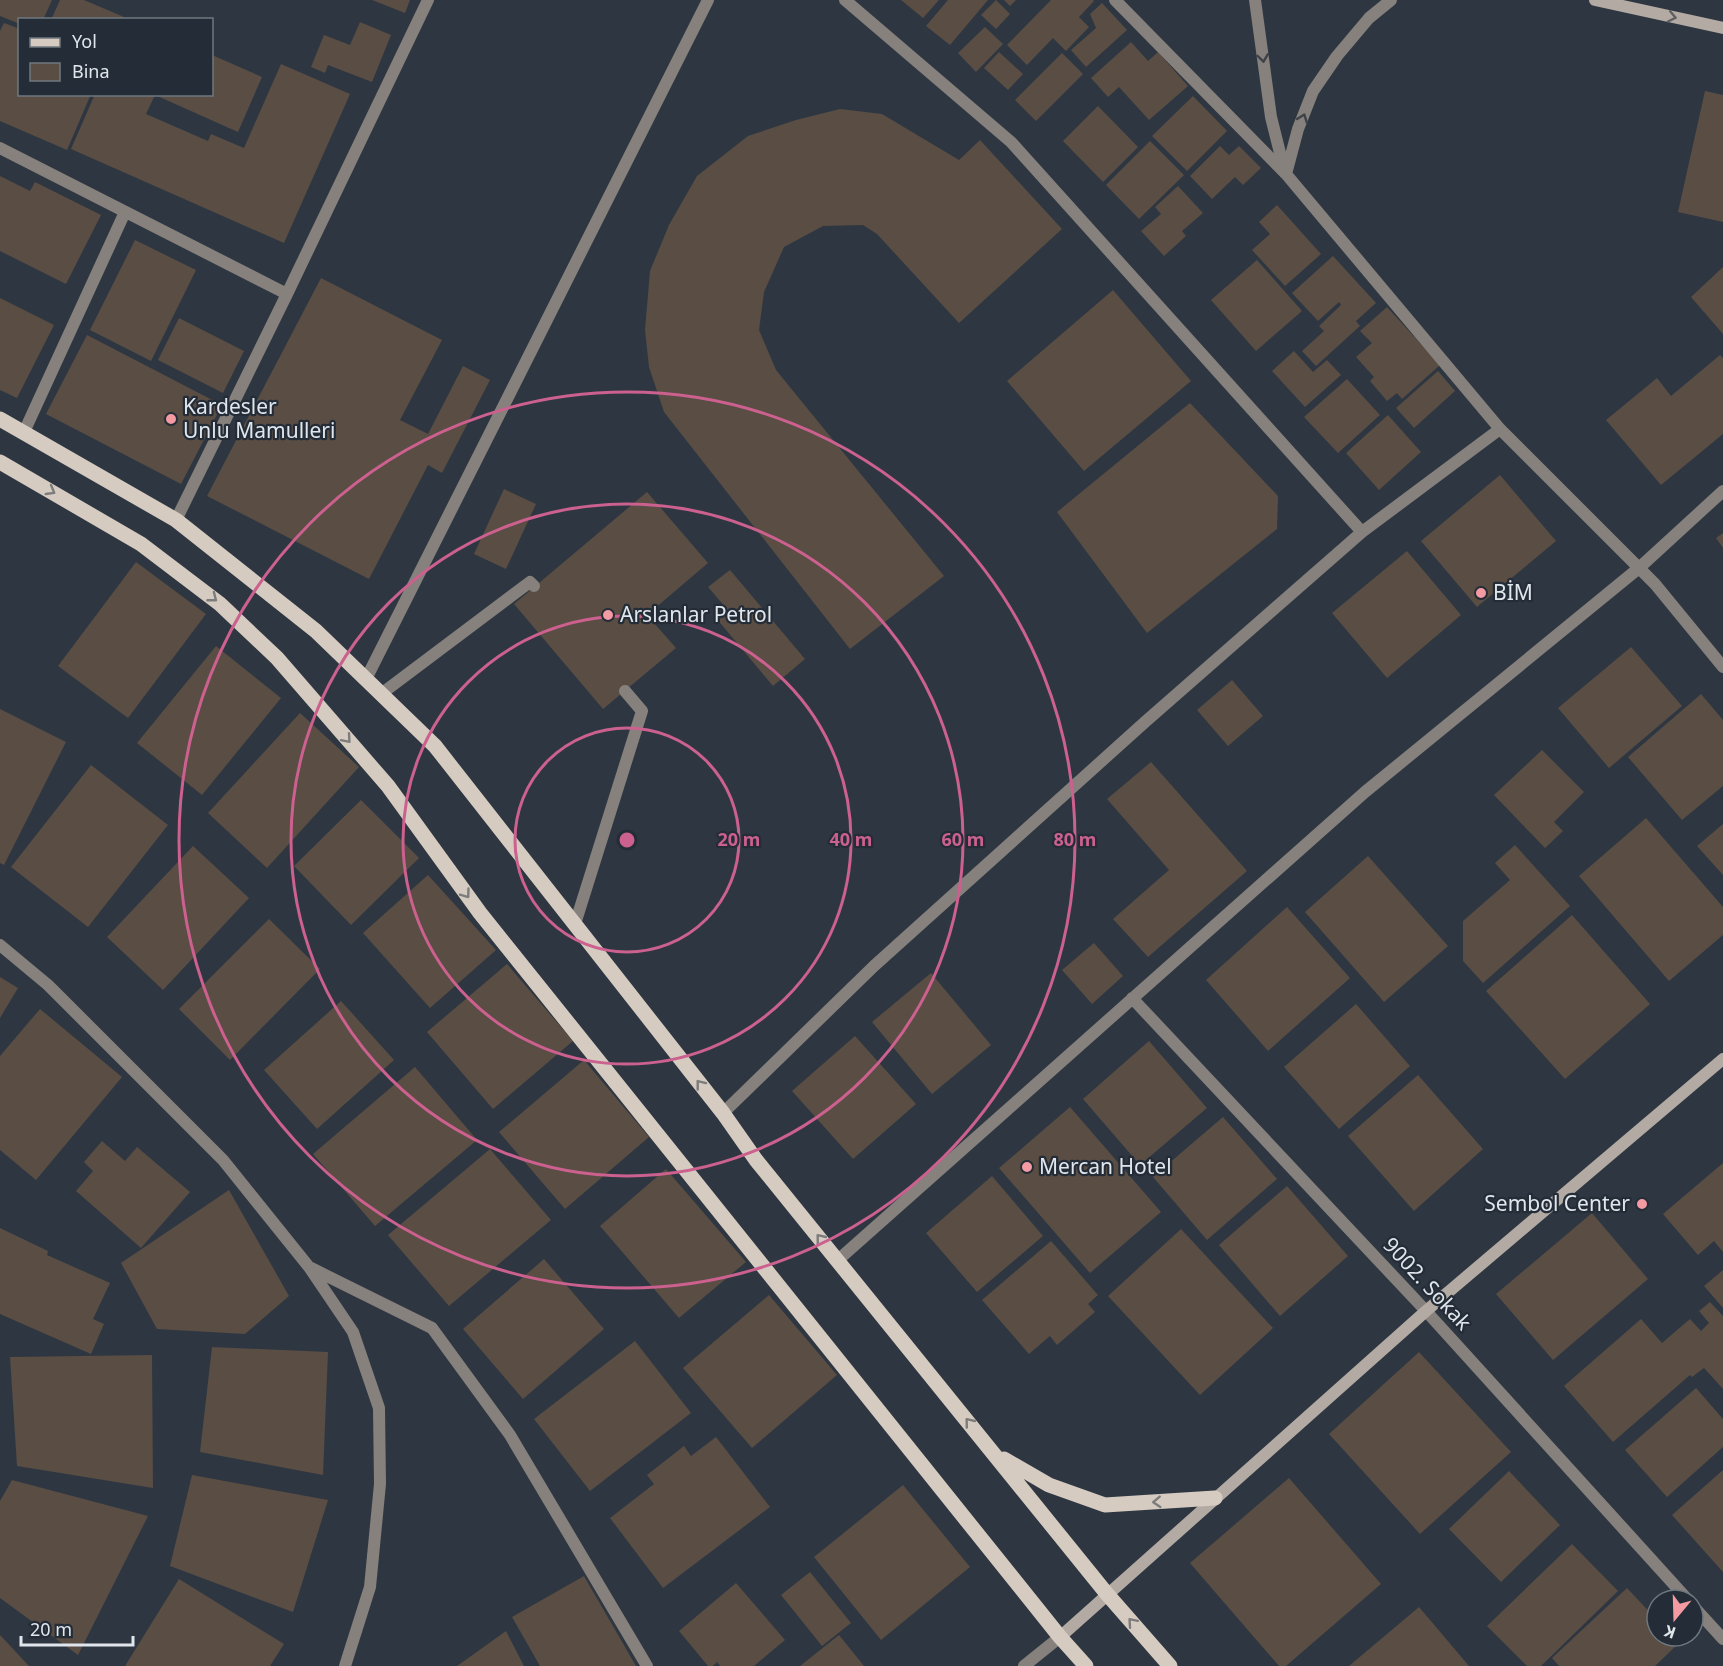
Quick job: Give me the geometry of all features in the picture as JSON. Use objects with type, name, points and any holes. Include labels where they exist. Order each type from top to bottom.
[{"type":"main road","points":[[1594,0],[1723,28]]},
{"type":"main road","points":[[0,419],[176,520],[316,631],[435,746],[723,1113],[756,1160],[1107,1594],[1170,1666]]},
{"type":"main road","points":[[0,462],[141,544],[220,604],[277,658],[388,786],[480,913],[1060,1637],[1086,1666]]},
{"type":"main road","points":[[1060,1637],[1426,1311],[1723,1059]]},
{"type":"main road","points":[[994,1454],[1049,1485],[1105,1505],[1215,1498]]},
{"type":"street","points":[[176,520],[428,0]]},
{"type":"street","points":[[366,679],[708,0]]},
{"type":"street","points":[[845,0],[1011,142],[1362,532]]},
{"type":"street","points":[[1115,0],[1286,174],[1500,429],[1655,584],[1723,667]]},
{"type":"street","points":[[1255,0],[1271,117],[1286,174]]},
{"type":"street","points":[[1286,174],[1298,129],[1313,91],[1337,56],[1369,18],[1391,0]]},
{"type":"street","points":[[0,148],[287,294]]},
{"type":"street","points":[[24,432],[125,212]]},
{"type":"street","points":[[723,1113],[874,966],[1136,730],[1362,532],[1500,429]]},
{"type":"street","points":[[838,1260],[1365,792],[1639,568],[1723,491]]},
{"type":"street","points":[[381,694],[530,582],[534,586]]},
{"type":"street","points":[[575,924],[642,711],[625,691]]},
{"type":"street","points":[[0,945],[48,985],[224,1160],[309,1267],[353,1332],[380,1408],[380,1484],[370,1587],[345,1666]]},
{"type":"street","name":"9002. Sokak","points":[[1132,999],[1426,1311],[1677,1588]]},
{"type":"street","points":[[309,1267],[432,1328],[510,1435],[647,1666]]},
{"type":"street","points":[[1705,1619],[1723,1639]]},
{"type":"street","points":[[1023,1666],[1060,1637]]},
{"type":"building","points":[[0,0],[52,0],[44,18],[18,18],[18,23],[0,16]]},
{"type":"building","points":[[60,0],[84,0],[124,17],[124,18],[52,18]]},
{"type":"building","points":[[372,0],[410,0],[405,13]]},
{"type":"building","points":[[901,0],[939,0],[923,18]]},
{"type":"building","points":[[948,0],[988,0],[950,45],[926,26]]},
{"type":"building","points":[[996,0],[1010,14],[996,29],[981,15]]},
{"type":"building","points":[[1004,0],[1016,0],[1010,6]]},
{"type":"building","points":[[1051,0],[1093,0],[1079,17],[1089,27],[1066,51],[1053,38],[1027,65],[1007,45]]},
{"type":"building","points":[[1102,3],[1127,30],[1086,67],[1071,50],[1096,28],[1090,14]]},
{"type":"building","points":[[360,22],[391,35],[372,82],[328,65],[325,73],[311,67],[324,35],[350,45]]},
{"type":"building","points":[[4,23],[18,28],[18,96],[90,96],[67,150],[0,121],[0,31]]},
{"type":"building","points":[[985,27],[1003,44],[976,72],[958,53]]},
{"type":"building","points":[[1131,42],[1148,61],[1158,52],[1188,86],[1149,120],[1119,87],[1108,97],[1091,78]]},
{"type":"building","points":[[999,52],[1023,74],[1008,90],[984,68]]},
{"type":"building","points":[[1062,53],[1083,74],[1036,121],[1015,100]]},
{"type":"building","points":[[213,55],[262,77],[238,132],[157,96],[213,96]]},
{"type":"building","points":[[281,64],[350,94],[284,243],[71,149],[94,96],[155,96],[146,114],[208,141],[211,134],[244,148]]},
{"type":"building","points":[[1705,91],[1723,95],[1723,222],[1678,212]]},
{"type":"building","points":[[1193,96],[1227,131],[1187,171],[1152,136]]},
{"type":"building","points":[[1098,106],[1138,147],[1103,182],[1063,141]]},
{"type":"building","points":[[840,109],[882,114],[959,160],[980,140],[1062,229],[959,323],[877,234],[863,225],[823,226],[784,247],[764,292],[759,330],[776,370],[944,576],[850,649],[664,412],[649,367],[645,330],[650,271],[669,225],[697,176],[748,136],[796,120]]},
{"type":"building","points":[[1150,141],[1184,175],[1139,219],[1106,185]]},
{"type":"building","points":[[1220,146],[1229,155],[1239,146],[1261,168],[1243,185],[1235,177],[1212,199],[1190,176]]},
{"type":"building","points":[[0,176],[30,191],[35,182],[101,215],[66,284],[0,251]]},
{"type":"building","points":[[1178,186],[1203,213],[1182,231],[1186,236],[1164,256],[1141,231],[1161,214],[1155,207]]},
{"type":"building","points":[[1277,205],[1321,254],[1285,286],[1252,250],[1270,234],[1259,222]]},
{"type":"building","points":[[135,240],[196,270],[151,361],[90,330]]},
{"type":"building","points":[[1333,256],[1376,303],[1356,321],[1360,326],[1316,366],[1302,351],[1324,331],[1319,326],[1341,305],[1339,302],[1318,321],[1292,293]]},
{"type":"building","points":[[1257,260],[1302,311],[1256,351],[1211,300]]},
{"type":"building","points":[[1723,267],[1723,334],[1691,297]]},
{"type":"building","points":[[321,278],[442,340],[400,420],[428,434],[463,366],[490,380],[442,473],[428,465],[369,579],[207,496]]},
{"type":"building","points":[[1113,290],[1191,381],[1084,471],[1007,381]]},
{"type":"building","points":[[0,298],[54,325],[17,398],[0,390]]},
{"type":"building","points":[[1387,307],[1440,365],[1402,399],[1397,393],[1387,401],[1370,381],[1374,377],[1356,357],[1372,343],[1360,331]]},
{"type":"building","points":[[179,318],[244,351],[223,393],[158,360]]},
{"type":"building","points":[[87,335],[222,405],[181,484],[46,414]]},
{"type":"building","points":[[1294,351],[1313,372],[1327,360],[1341,375],[1305,407],[1272,371]]},
{"type":"building","points":[[1720,355],[1723,358],[1723,434],[1661,485],[1606,420],[1657,378],[1671,396]]},
{"type":"building","points":[[1438,371],[1455,391],[1414,428],[1396,408]]},
{"type":"building","points":[[1347,379],[1380,415],[1338,453],[1304,417]]},
{"type":"building","points":[[1190,403],[1278,496],[1277,529],[1147,633],[1057,512]]},
{"type":"building","points":[[1388,415],[1421,452],[1379,490],[1346,453]]},
{"type":"building","points":[[1500,475],[1556,541],[1477,607],[1421,541]]},
{"type":"building","points":[[504,489],[536,504],[506,569],[474,554]]},
{"type":"building","points":[[647,492],[708,563],[647,615],[676,648],[603,709],[514,604]]},
{"type":"building","points":[[1723,533],[1723,548],[1716,538]]},
{"type":"building","points":[[1407,551],[1461,615],[1387,678],[1332,613]]},
{"type":"building","points":[[136,562],[206,614],[128,718],[58,666]]},
{"type":"building","points":[[730,570],[805,659],[773,686],[716,618],[727,609],[708,587]]},
{"type":"building","points":[[216,646],[281,698],[202,795],[137,743]]},
{"type":"building","points":[[1631,647],[1682,706],[1609,768],[1558,708]]},
{"type":"building","points":[[1232,680],[1263,716],[1228,746],[1197,710]]},
{"type":"building","points":[[1701,694],[1723,720],[1723,786],[1682,820],[1628,757]]},
{"type":"building","points":[[0,709],[66,742],[4,865],[0,863]]},
{"type":"building","points":[[300,713],[359,767],[267,868],[208,813]]},
{"type":"building","points":[[1542,750],[1584,792],[1554,822],[1563,831],[1545,848],[1494,795]]},
{"type":"building","points":[[1151,762],[1247,871],[1148,957],[1113,919],[1169,870],[1107,799]]},
{"type":"building","points":[[91,765],[168,825],[88,927],[11,867]]},
{"type":"building","points":[[361,800],[419,858],[351,925],[294,866]]},
{"type":"building","points":[[1646,818],[1723,907],[1723,935],[1669,981],[1579,876]]},
{"type":"building","points":[[1723,824],[1723,875],[1697,846]]},
{"type":"building","points":[[1515,845],[1570,906],[1483,983],[1463,961],[1463,921],[1510,880],[1495,863]]},
{"type":"building","points":[[193,846],[249,898],[163,990],[107,937]]},
{"type":"building","points":[[1368,856],[1448,946],[1384,1002],[1305,912]]},
{"type":"building","points":[[428,875],[496,950],[430,1008],[363,933]]},
{"type":"building","points":[[1287,907],[1350,978],[1268,1051],[1206,980]]},
{"type":"building","points":[[1572,915],[1650,1004],[1565,1079],[1486,991]]},
{"type":"building","points":[[269,919],[320,969],[230,1060],[179,1009]]},
{"type":"building","points":[[1094,943],[1123,976],[1092,1004],[1062,970]]},
{"type":"building","points":[[507,964],[573,1041],[493,1109],[427,1032]]},
{"type":"building","points":[[931,973],[991,1045],[932,1094],[872,1022]]},
{"type":"building","points":[[0,977],[18,988],[0,1018]]},
{"type":"building","points":[[341,1001],[394,1060],[317,1129],[264,1070]]},
{"type":"building","points":[[1356,1004],[1410,1066],[1339,1129],[1284,1067]]},
{"type":"building","points":[[40,1009],[122,1077],[36,1180],[0,1150],[0,1056]]},
{"type":"building","points":[[855,1036],[916,1104],[853,1159],[792,1091]]},
{"type":"building","points":[[1149,1041],[1207,1108],[1140,1165],[1083,1099]]},
{"type":"building","points":[[584,1060],[649,1137],[565,1209],[499,1132]]},
{"type":"building","points":[[415,1067],[477,1140],[375,1226],[313,1154]]},
{"type":"building","points":[[1418,1075],[1483,1149],[1414,1211],[1348,1136]]},
{"type":"building","points":[[1070,1107],[1161,1212],[1090,1273],[999,1168]]},
{"type":"building","points":[[1223,1117],[1277,1179],[1207,1240],[1153,1177]]},
{"type":"building","points":[[102,1141],[125,1161],[137,1147],[190,1192],[141,1248],[76,1191],[93,1171],[84,1162]]},
{"type":"building","points":[[490,1149],[551,1220],[449,1306],[388,1235]]},
{"type":"building","points":[[1723,1163],[1723,1252],[1714,1241],[1698,1255],[1663,1214]]},
{"type":"building","points":[[666,1169],[746,1262],[679,1318],[600,1226]]},
{"type":"building","points":[[992,1176],[1043,1236],[977,1292],[926,1233]]},
{"type":"building","points":[[1287,1186],[1348,1256],[1280,1316],[1219,1245]]},
{"type":"building","points":[[229,1190],[289,1296],[245,1334],[157,1329],[121,1263]]},
{"type":"building","points":[[1592,1213],[1648,1279],[1553,1360],[1496,1294]]},
{"type":"building","points":[[0,1228],[48,1251],[47,1255],[110,1283],[93,1319],[104,1324],[91,1354],[0,1314]]},
{"type":"building","points":[[1181,1229],[1273,1328],[1200,1395],[1108,1296]]},
{"type":"building","points":[[1051,1241],[1098,1295],[1088,1304],[1095,1312],[1057,1345],[1050,1336],[1029,1354],[982,1300]]},
{"type":"building","points":[[544,1259],[604,1329],[523,1399],[463,1329]]},
{"type":"building","points":[[1723,1270],[1723,1308],[1704,1286]]},
{"type":"building","points":[[769,1295],[837,1375],[752,1448],[683,1368]]},
{"type":"building","points":[[1710,1302],[1723,1316],[1723,1389],[1704,1368],[1692,1377],[1690,1375],[1613,1442],[1564,1386],[1641,1319],[1662,1343],[1690,1319],[1701,1331],[1709,1323],[1699,1311]]},
{"type":"building","points":[[635,1341],[691,1413],[590,1491],[534,1419]]},
{"type":"building","points":[[212,1347],[328,1352],[323,1475],[200,1452]]},
{"type":"building","points":[[1419,1352],[1511,1452],[1420,1534],[1329,1434]]},
{"type":"building","points":[[152,1355],[153,1488],[17,1466],[10,1357]]},
{"type":"building","points":[[1696,1388],[1723,1419],[1723,1447],[1667,1497],[1625,1450]]},
{"type":"building","points":[[716,1437],[770,1507],[663,1588],[610,1518],[654,1484],[647,1475],[684,1446],[691,1456]]},
{"type":"building","points":[[1723,1470],[1723,1572],[1672,1515]]},
{"type":"building","points":[[1509,1471],[1560,1525],[1501,1582],[1449,1529]]},
{"type":"building","points":[[192,1475],[328,1500],[293,1612],[170,1566]]},
{"type":"building","points":[[1289,1478],[1381,1584],[1286,1666],[1279,1666],[1190,1563]]},
{"type":"building","points":[[12,1480],[148,1516],[78,1655],[0,1598],[0,1501]]},
{"type":"building","points":[[903,1485],[970,1567],[881,1640],[814,1557]]},
{"type":"building","points":[[1572,1544],[1618,1591],[1541,1666],[1527,1666],[1487,1626]]},
{"type":"building","points":[[810,1572],[851,1623],[822,1646],[781,1595]]},
{"type":"building","points":[[584,1576],[636,1666],[540,1666],[512,1617]]},
{"type":"building","points":[[179,1579],[284,1644],[270,1666],[125,1666]]},
{"type":"building","points":[[736,1583],[785,1640],[754,1666],[720,1666],[717,1662],[713,1666],[708,1666],[679,1631]]},
{"type":"building","points":[[1627,1588],[1645,1607],[1645,1648],[1674,1648],[1655,1666],[1559,1666],[1552,1658]]},
{"type":"building","points":[[1419,1607],[1469,1666],[1349,1666]]},
{"type":"building","points":[[506,1631],[524,1666],[457,1666]]},
{"type":"building","points":[[0,1635],[29,1666],[0,1666]]},
{"type":"building","points":[[839,1635],[864,1666],[800,1666]]},
{"type":"place","name":"Kardesler Unlu Mamulleri","points":[[171,419]]},
{"type":"place","name":"BİM","points":[[1481,593]]},
{"type":"place","name":"Arslanlar Petrol","points":[[608,615]]},
{"type":"place","name":"Mercan Hotel","points":[[1027,1167]]},
{"type":"place","name":"Sembol Center","points":[[1642,1204]]}]
